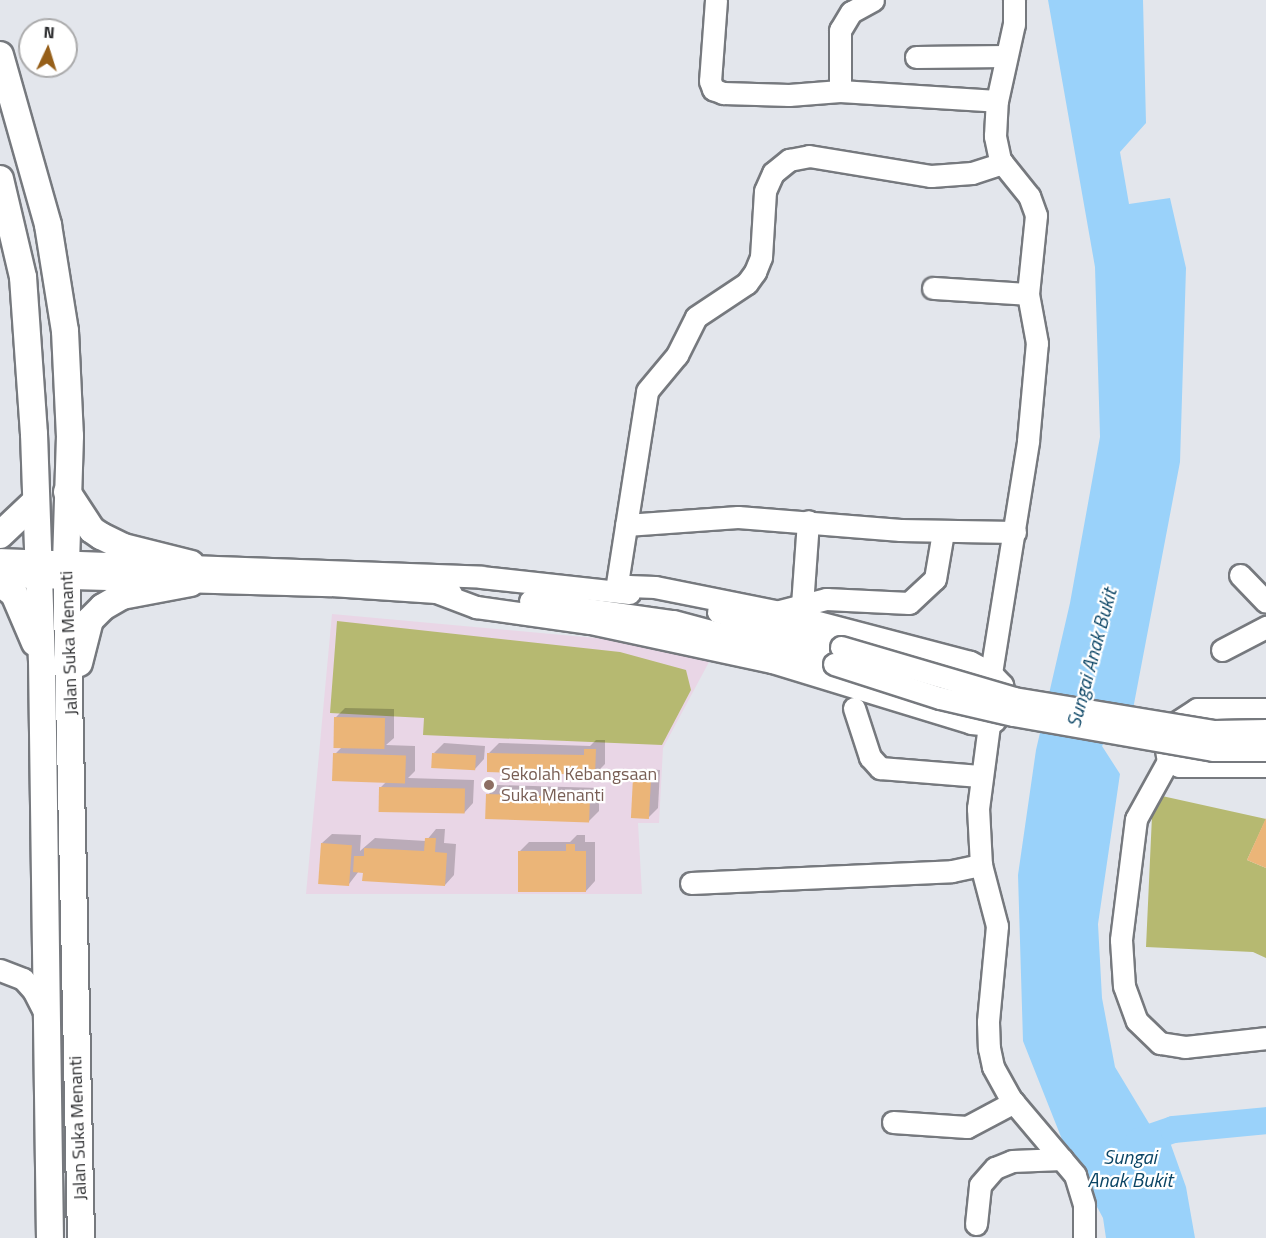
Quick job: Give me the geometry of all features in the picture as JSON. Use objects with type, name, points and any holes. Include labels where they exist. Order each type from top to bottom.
[{"type":"main road","name":"Jalan Suka Menanti","points":[[0,55],[48,225],[58,280],[68,380],[67,570],[72,712],[81,1238]]},
{"type":"main road","name":"Jalan Suka Menanti","points":[[0,179],[23,277],[29,340],[42,660],[50,1238]]},
{"type":"main road","points":[[67,492],[92,530],[101,536],[191,573]]},
{"type":"main road","points":[[0,535],[35,502]]},
{"type":"main road","points":[[72,712],[90,620],[122,596],[191,573]]},
{"type":"main road","points":[[0,583],[14,594],[42,660]]},
{"type":"street","points":[[716,0],[710,81],[713,89],[723,93],[789,95],[840,91],[997,101]]},
{"type":"street","points":[[840,91],[840,30],[851,12],[873,0]]},
{"type":"street","points":[[991,673],[1015,532],[1037,343],[1028,294],[1036,215],[1029,196],[1002,163],[994,136],[997,101],[1014,0]]},
{"type":"street","points":[[916,57],[1006,56]]},
{"type":"street","points":[[616,590],[647,392],[677,355],[696,317],[747,283],[755,272],[761,257],[765,191],[773,173],[789,160],[809,156],[931,176],[972,172],[1002,163]]},
{"type":"street","points":[[933,288],[1028,294]]},
{"type":"street","points":[[626,525],[718,517],[808,521],[943,532],[1015,532]]},
{"type":"street","points":[[802,605],[808,521]]},
{"type":"street","points":[[780,612],[826,599],[909,603],[934,579],[943,532]]},
{"type":"street","points":[[0,559],[38,569]]},
{"type":"street","points":[[0,576],[38,569],[481,577],[616,590],[708,609],[838,655],[940,698],[1013,715],[1213,750],[1266,750]]},
{"type":"street","points":[[191,573],[436,592],[633,613],[838,655],[1014,698],[1214,731],[1266,730]]},
{"type":"street","points":[[1240,575],[1266,602]]},
{"type":"street","points":[[616,590],[628,586],[655,587],[780,612],[970,662],[991,673],[1002,685],[1006,700],[1001,715],[989,725],[980,776],[981,865],[997,926],[988,1022],[989,1048],[993,1067],[1014,1102],[1062,1159],[1082,1191],[1084,1238]]},
{"type":"street","points":[[436,592],[476,607],[590,623],[772,662],[971,723],[989,725]]},
{"type":"street","points":[[1222,650],[1266,627]]},
{"type":"street","points":[[854,708],[870,757],[880,768],[980,776]]},
{"type":"street","points":[[1266,709],[1197,709],[1185,714],[1168,734],[1165,755],[1168,761],[1190,767],[1266,766]]},
{"type":"street","points":[[1168,761],[1136,819],[1121,940],[1124,986],[1137,1021],[1160,1043],[1185,1047],[1266,1038]]},
{"type":"street","points":[[691,883],[951,871],[981,865]]},
{"type":"street","points":[[0,970],[23,979],[33,990],[46,1017]]},
{"type":"street","points":[[893,1122],[967,1127],[1014,1102]]},
{"type":"street","points":[[976,1224],[980,1185],[995,1168],[1012,1161],[1062,1159]]},
{"type":"shaded area","name":"Sekolah Kebangsaan Suka Menanti","points":[[332,614],[617,640],[709,662],[663,748],[659,823],[638,823],[642,894],[306,894]]},
{"type":"green space","points":[[337,621],[620,652],[686,670],[691,690],[662,745],[423,735],[424,718],[330,713]]},
{"type":"green space","points":[[1153,794],[1266,819],[1247,860],[1266,868],[1266,958],[1253,952],[1146,947]]},
{"type":"water","name":"Sungai Anak Bukit","points":[[1048,0],[1143,0],[1146,123],[1120,152],[1129,204],[1170,198],[1186,268],[1180,462],[1130,725],[1114,727],[1102,746],[1120,774],[1098,924],[1102,998],[1115,1067],[1150,1125],[1173,1129],[1171,1145],[1186,1187],[1195,1238],[1106,1238],[1103,1218],[1065,1147],[1023,1041],[1018,875],[1036,750],[1070,603],[1100,437],[1095,267]]},
{"type":"building","points":[[334,717],[385,718],[384,749],[333,748]]},
{"type":"building","points":[[584,749],[596,749],[595,775],[487,772],[487,753],[584,755]]},
{"type":"building","points":[[333,753],[406,756],[405,784],[332,781]]},
{"type":"building","points":[[432,753],[476,755],[475,770],[431,768]]},
{"type":"building","points":[[633,778],[651,779],[649,819],[631,818]]},
{"type":"building","points":[[379,787],[465,789],[465,813],[379,812]]},
{"type":"building","points":[[486,794],[590,798],[589,823],[485,819]]},
{"type":"building","points":[[1266,818],[1266,868],[1247,860]]},
{"type":"building","points":[[425,838],[436,838],[435,852],[447,853],[445,886],[362,881],[363,873],[353,872],[354,856],[364,856],[364,848],[424,851]]},
{"type":"building","points":[[321,843],[352,845],[349,886],[318,884]]},
{"type":"building","points":[[566,844],[575,844],[575,851],[586,851],[586,892],[518,892],[518,851],[566,851]]},
{"type":"waterway","points":[[1138,1141],[1173,1129],[1266,1120]]},
{"type":"place","name":"Sekolah Kebangsaan Suka Menanti","points":[[489,785]]}]
